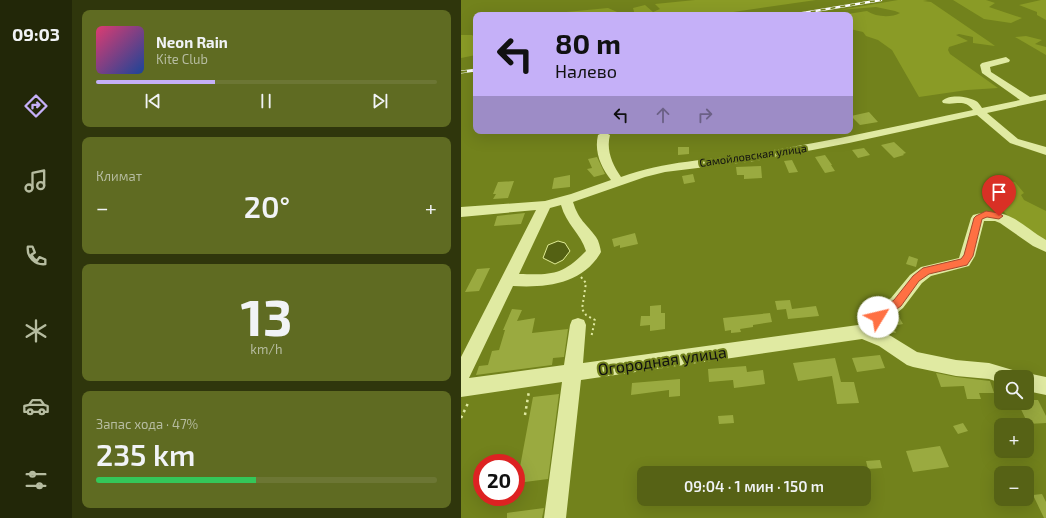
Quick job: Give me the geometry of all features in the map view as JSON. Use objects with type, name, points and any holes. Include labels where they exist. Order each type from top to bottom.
[{"type":"street","points":[[1007,60],[985,65],[987,73],[1040,100]]},
{"type":"street","points":[[947,100],[961,99],[973,102],[980,112],[1014,141],[1046,151]]},
{"type":"street","name":"Самойловская улица","points":[[461,212],[545,205],[566,200],[665,168],[755,157],[849,140],[1040,100]]},
{"type":"street","points":[[604,135],[601,142],[605,158],[611,172],[618,182]]},
{"type":"street","points":[[508,280],[538,281],[570,274],[594,252],[590,240],[579,228],[570,213],[566,200]]},
{"type":"street","points":[[461,376],[545,205]]},
{"type":"street","points":[[994,372],[956,368],[913,359],[885,341],[863,332],[878,317],[897,303],[916,279],[926,271],[964,262],[968,256],[979,218],[986,214],[999,216],[1046,247]]},
{"type":"street","points":[[555,518],[579,324]]},
{"type":"street","name":"Огородная улица","points":[[468,387],[863,332]]},
{"type":"street","points":[[1034,383],[1046,386]]},
{"type":"path","points":[[525,415],[532,378]]},
{"type":"path","points":[[461,418],[468,387]]},
{"type":"shaded area","points":[[695,0],[816,0],[734,12],[653,12],[660,9],[655,4]]},
{"type":"shaded area","points":[[898,0],[928,0],[923,1],[931,2],[995,46],[973,43],[973,37],[959,34],[956,35],[968,41],[949,47],[948,50],[950,54],[998,88],[967,90],[919,97],[892,50],[878,40],[866,36],[863,32],[853,30],[853,13],[867,11],[875,15],[892,16],[900,13],[876,7],[839,10]]},
{"type":"shaded area","points":[[953,0],[986,0],[995,3],[989,7],[1022,18],[1011,23],[984,19]]},
{"type":"shaded area","points":[[1046,0],[1046,20],[1037,15],[1037,12],[1019,5]]},
{"type":"shaded area","points":[[645,5],[653,12],[634,12],[633,8]]},
{"type":"shaded area","points":[[608,8],[617,12],[566,12]]},
{"type":"shaded area","points":[[461,35],[472,35],[473,56],[461,58]]},
{"type":"shaded area","points":[[1026,36],[1042,40],[1035,44],[1046,47],[1046,55],[1015,37]]},
{"type":"shaded area","points":[[1009,181],[1015,182],[1024,193],[1021,195],[1024,200],[1046,211],[1046,246],[1010,218],[993,198],[995,190]]},
{"type":"shaded area","points":[[558,241],[565,243],[570,251],[563,260],[555,264],[543,258],[548,245]]},
{"type":"building","points":[[869,112],[878,122],[860,125],[853,118],[853,116]]},
{"type":"building","points":[[894,142],[906,153],[903,154],[904,155],[894,158],[881,145]]},
{"type":"building","points":[[678,147],[689,147],[689,154],[678,155]]},
{"type":"building","points":[[864,148],[870,155],[858,158],[852,150]]},
{"type":"building","points":[[825,155],[835,171],[825,173],[815,157]]},
{"type":"building","points":[[597,157],[605,174],[594,177],[587,169],[592,168],[588,159]]},
{"type":"building","points":[[792,160],[798,172],[789,173],[784,161]]},
{"type":"building","points":[[761,166],[762,178],[744,179],[744,175],[737,175],[736,167]]},
{"type":"building","points":[[693,174],[695,182],[684,184],[682,176]]},
{"type":"building","points":[[570,175],[570,187],[552,189],[554,178]]},
{"type":"building","points":[[514,181],[508,198],[493,199],[496,194],[493,194],[498,182]]},
{"type":"building","points":[[525,213],[521,224],[494,226],[497,216]]},
{"type":"building","points":[[635,233],[638,244],[620,248],[620,245],[614,247],[612,239]]},
{"type":"building","points":[[909,256],[918,259],[916,267],[906,264]]},
{"type":"building","points":[[490,268],[479,291],[465,292],[477,269]]},
{"type":"building","points":[[790,300],[792,309],[816,306],[819,316],[788,319],[786,309],[777,310],[775,301]]},
{"type":"building","points":[[661,305],[661,313],[665,313],[665,329],[650,331],[650,325],[640,326],[641,316],[650,316],[650,306]]},
{"type":"building","points":[[512,309],[522,310],[517,321],[535,318],[532,333],[568,329],[564,357],[553,358],[552,365],[476,375],[479,366],[488,365],[492,351],[499,350],[505,330],[503,330]]},
{"type":"building","points":[[770,313],[772,322],[740,329],[741,332],[731,333],[731,330],[725,331],[723,318]]},
{"type":"building","points":[[894,317],[899,317],[903,324],[893,326],[896,333],[886,332],[884,326]]},
{"type":"building","points":[[880,355],[885,368],[857,372],[852,358]]},
{"type":"building","points":[[835,358],[841,382],[854,382],[859,403],[837,404],[832,376],[798,381],[793,363]]},
{"type":"building","points":[[746,366],[747,372],[763,370],[765,384],[734,388],[733,380],[709,382],[708,369]]},
{"type":"building","points":[[936,373],[990,381],[994,393],[979,393],[981,399],[967,399],[964,386],[941,387]]},
{"type":"building","points":[[680,379],[680,396],[669,397],[669,390],[631,395],[632,383]]},
{"type":"building","points":[[559,394],[548,479],[525,482],[525,454],[522,454],[533,397]]},
{"type":"building","points":[[1034,400],[1038,400],[1046,416],[1046,423],[1034,424],[1034,418],[1025,418],[1021,410],[1034,410]]},
{"type":"building","points":[[733,415],[734,423],[719,424],[718,416]]},
{"type":"building","points":[[963,423],[968,431],[958,434],[953,426]]},
{"type":"building","points":[[940,446],[949,467],[913,472],[906,451]]},
{"type":"building","points":[[880,460],[882,468],[871,469],[871,466],[867,466],[866,461]]},
{"type":"building","points":[[1042,494],[1046,502],[1046,518],[1044,518],[1034,495]]},
{"type":"building","points":[[544,508],[542,518],[507,518],[507,513]]},
{"type":"railway","points":[[809,12],[881,0]]},
{"type":"railway","points":[[461,72],[473,70]]},
{"type":"route","points":[[878,317],[897,303],[916,279],[926,271],[964,262],[968,256],[979,218],[986,214],[999,216]]}]
